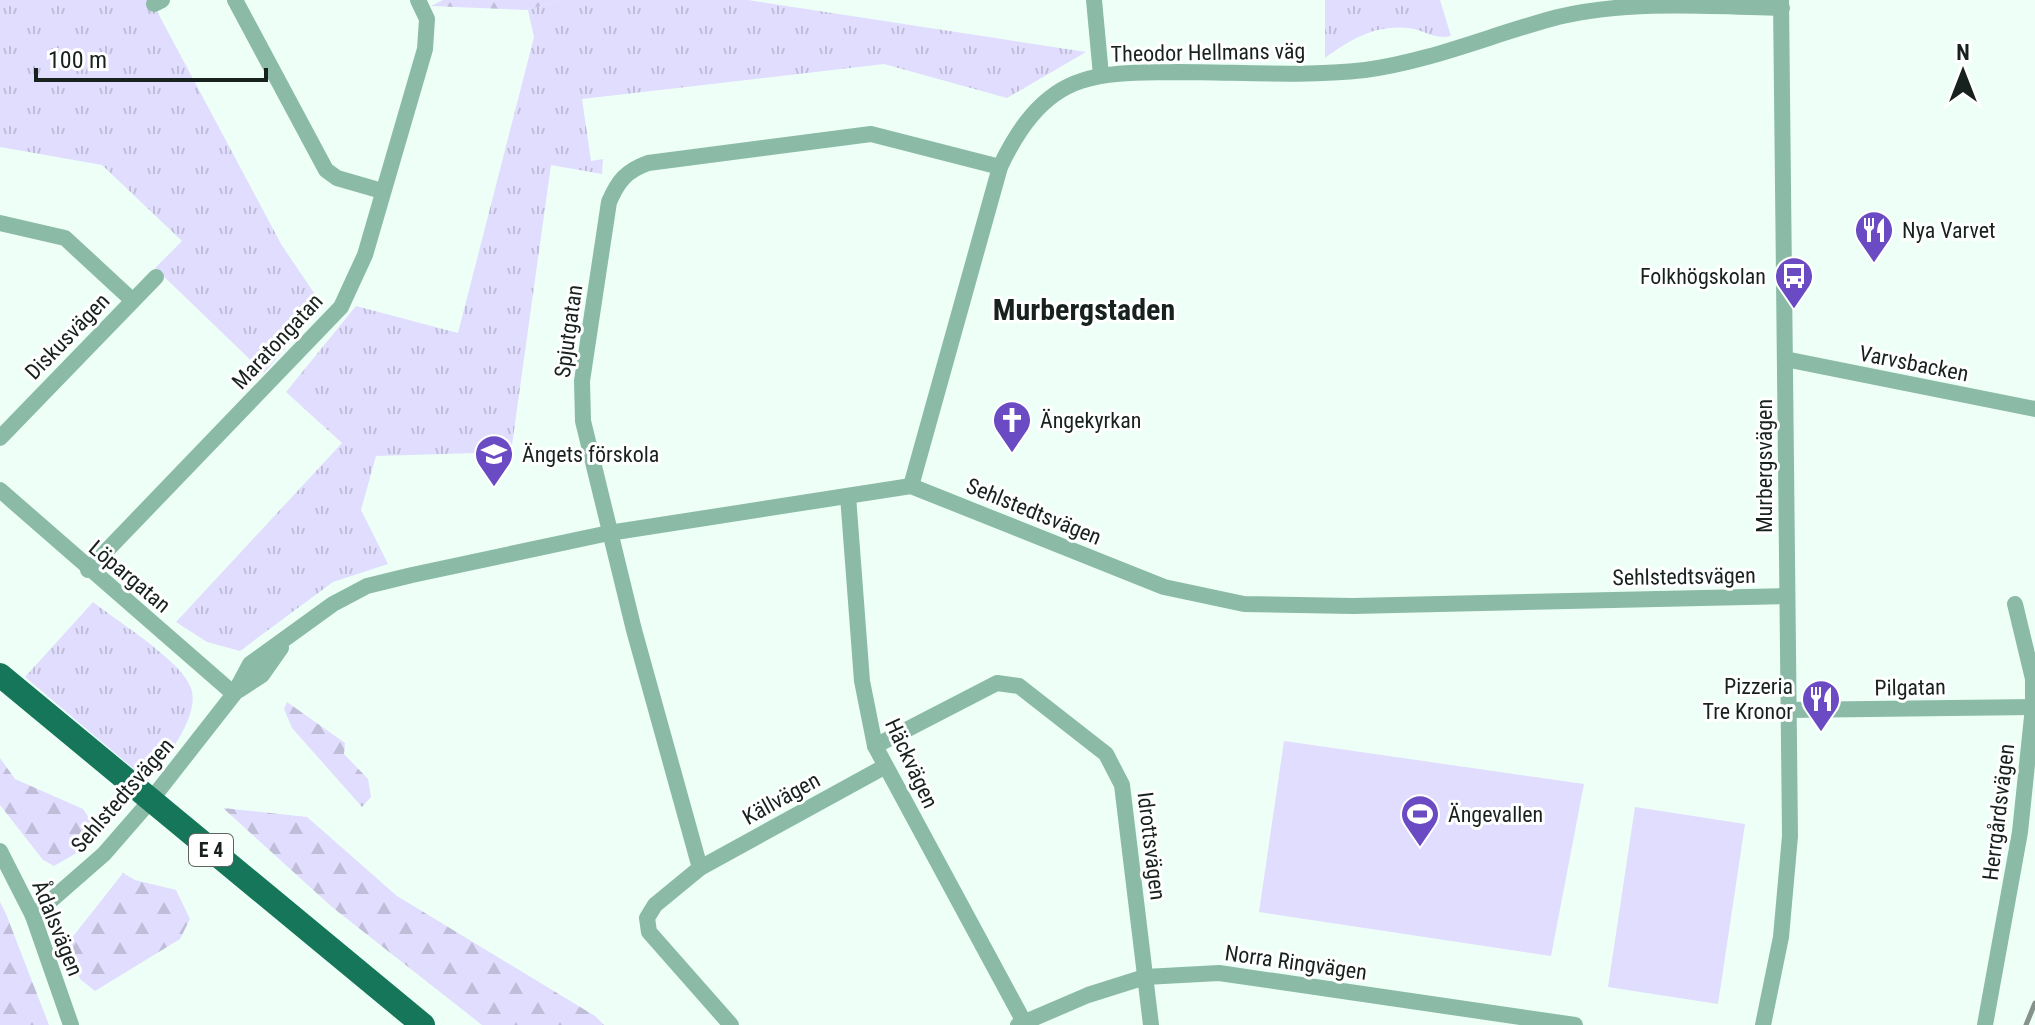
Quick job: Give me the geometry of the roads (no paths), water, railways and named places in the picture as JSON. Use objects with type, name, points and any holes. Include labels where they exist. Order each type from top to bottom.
[{"type":"highway","name":"E 4","points":[[0,675],[423,1025]]},
{"type":"highway","name":"E 4","points":[[0,694],[399,1025]]},
{"type":"street","points":[[235,0],[326,170],[337,178],[382,191]]},
{"type":"street","name":"Maratongatan","points":[[88,570],[341,307],[365,255],[425,49],[427,19],[418,0]]},
{"type":"street","points":[[1094,0],[1101,75]]},
{"type":"street","name":"Theodor Hellmans väg","points":[[911,486],[1000,167],[1015,136],[1033,113],[1077,82],[1101,75],[1364,70],[1442,53],[1559,16],[1607,8],[1782,4]]},
{"type":"street","name":"Murbergsvägen","points":[[1763,1025],[1781,937],[1790,836],[1782,4]]},
{"type":"street","name":"Spjutgatan","points":[[700,868],[609,533],[583,421],[582,381],[609,202],[618,182],[631,169],[648,163],[871,134],[1000,167]]},
{"type":"street","name":"Diskusvägen","points":[[0,223],[65,238],[132,300]]},
{"type":"street","name":"Diskusvägen","points":[[0,438],[156,277]]},
{"type":"street","name":"Varvsbacken","points":[[1785,359],[2035,409]]},
{"type":"street","name":"Sehlstedtsvägen","points":[[33,916],[70,887],[113,843],[234,694],[250,664],[333,604],[367,586],[609,533],[911,486],[1150,582],[1244,604],[1353,606],[1787,596]]},
{"type":"street","name":"Löpargatan","points":[[0,490],[88,570],[234,694]]},
{"type":"street","name":"Häckvägen","points":[[848,496],[862,681],[875,746],[1021,1023]]},
{"type":"street","name":"Herrgårdsvägen","points":[[1985,1025],[2020,832],[2033,707],[2033,679],[2015,604]]},
{"type":"street","name":"Idrottsvägen","points":[[875,746],[986,688],[1007,683],[1019,686],[1087,736],[1106,754],[1122,785],[1151,1025]]},
{"type":"street","name":"Pilgatan","points":[[1788,710],[2033,707]]},
{"type":"street","name":"Källvägen","points":[[731,1025],[649,932],[647,918],[655,905],[700,868],[884,767]]},
{"type":"street","name":"Ådalsvägen","points":[[0,851],[33,916],[71,1025]]},
{"type":"street","name":"Norra Ringvägen","points":[[1021,1023],[1088,995],[1145,977],[1192,973],[1251,975],[1575,1025]]},
{"type":"railway","points":[[2026,1025],[2035,1003]]},
{"type":"place","name":"Nya Varvet","points":[[1874,264]]},
{"type":"place","name":"Folkhögskolan","points":[[1794,310]]},
{"type":"place","name":"Ängekyrkan","points":[[1012,454]]},
{"type":"place","name":"Ängets förskola","points":[[494,488]]},
{"type":"place","name":"Pizzeria Tre Kronor","points":[[1821,733]]},
{"type":"place","name":"Ängevallen","points":[[1420,848]]},
{"type":"district","name":"Murbergstaden","points":[[1084,310]]}]
